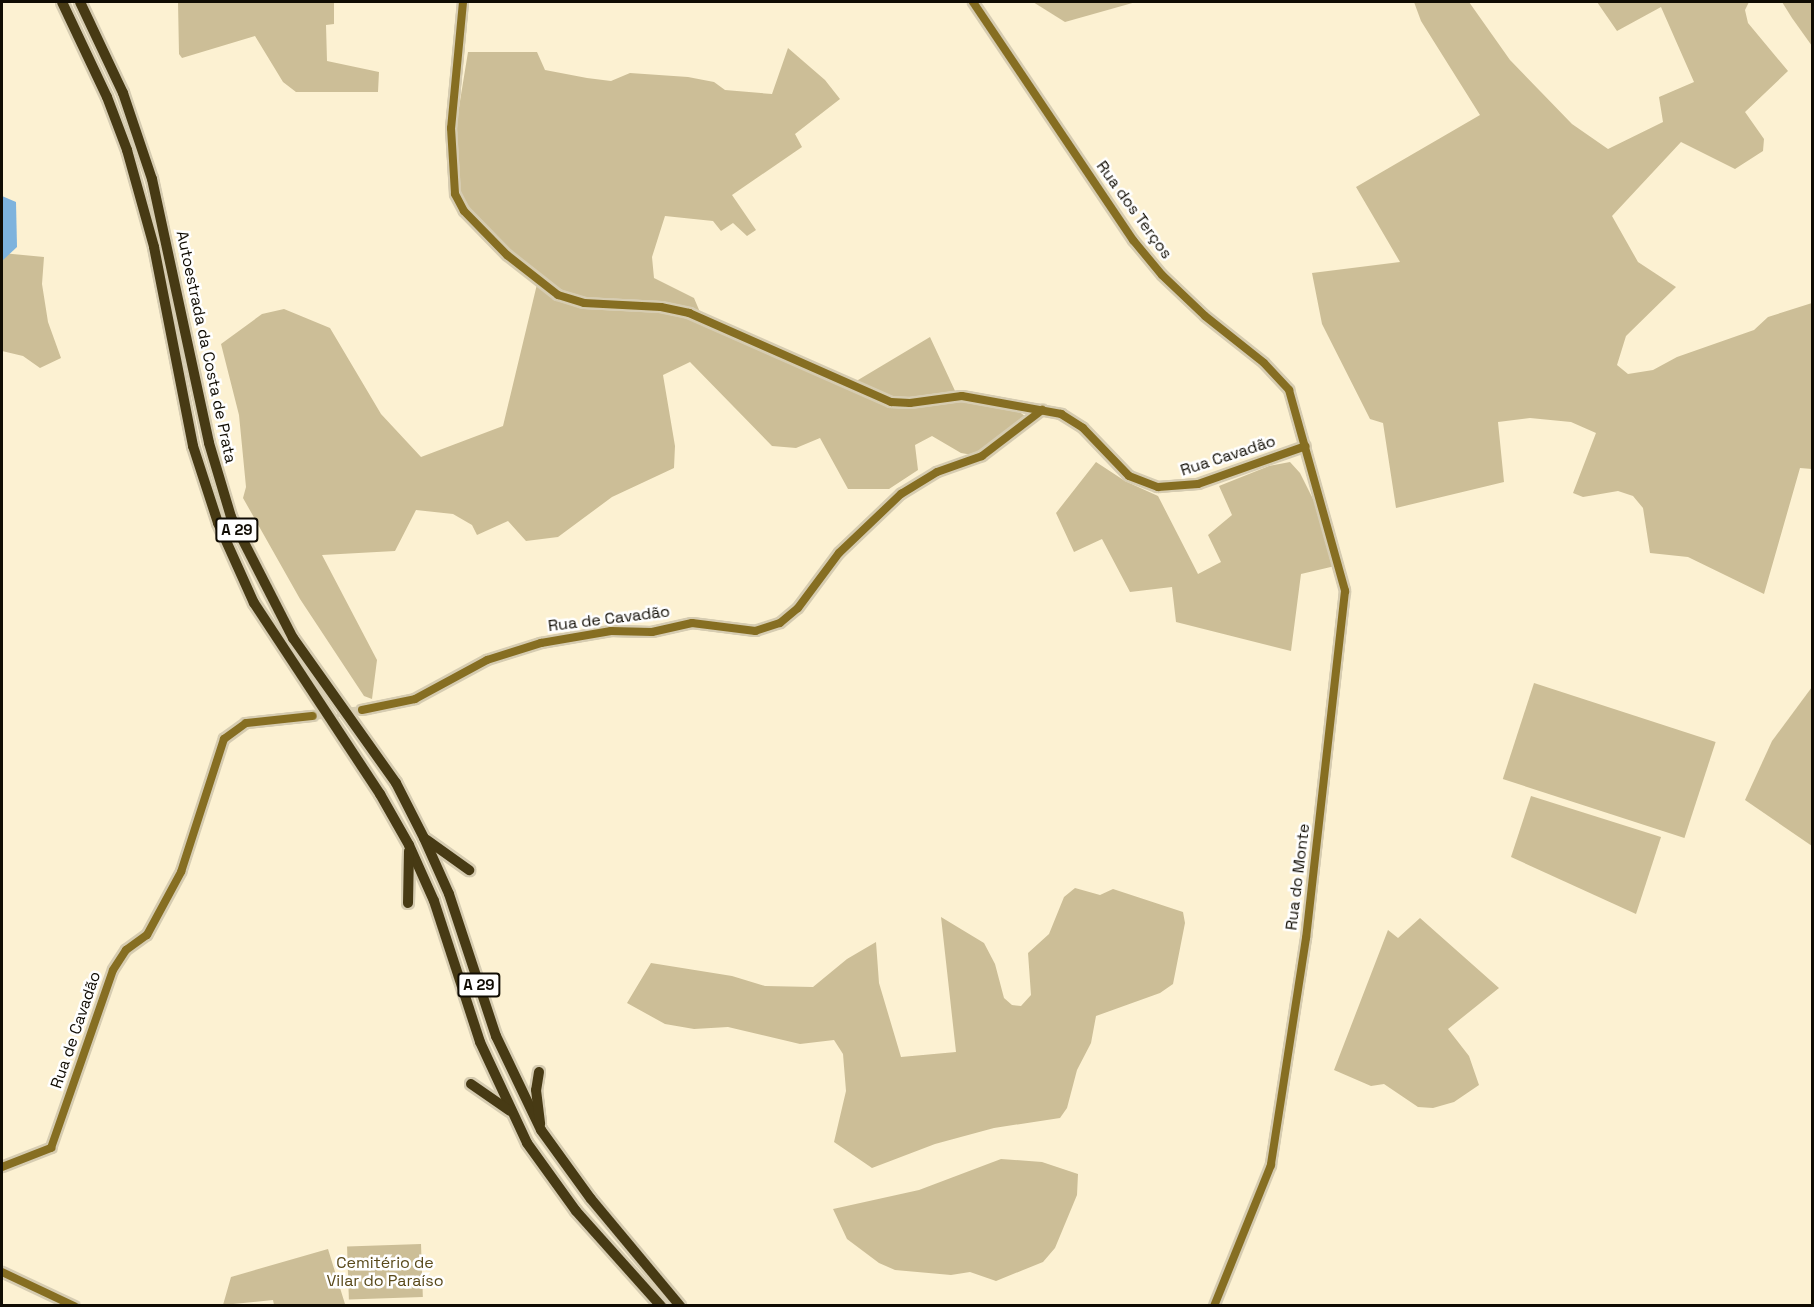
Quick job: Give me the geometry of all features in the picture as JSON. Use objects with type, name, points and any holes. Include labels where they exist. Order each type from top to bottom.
[{"type":"highway","name":"Autoestrada da Costa de Prata","points":[[62,2],[107,97],[127,150],[154,247],[193,447],[218,523],[254,603],[380,794],[409,845],[434,902],[480,1042],[527,1143],[576,1211],[661,1305]]},
{"type":"highway","name":"Autoestrada da Costa de Prata","points":[[80,2],[119,83],[146,157],[170,245],[209,443],[231,517],[293,638],[396,783],[424,838],[449,894],[496,1036],[541,1130],[591,1199],[680,1305]]},
{"type":"highway","points":[[424,838],[469,870]]},
{"type":"highway","points":[[408,903],[409,845]]},
{"type":"highway","points":[[539,1072],[536,1090],[541,1130]]},
{"type":"highway","points":[[471,1084],[512,1113]]},
{"type":"street","name":"Rua Cavadão","points":[[463,2],[451,128],[453,184],[464,211],[531,276],[567,299],[689,313],[891,402],[962,396],[1042,410],[1077,422],[1129,476],[1158,488],[1192,486],[1306,446]]},
{"type":"street","name":"Rua dos Terços","points":[[973,2],[1127,230],[1162,275],[1204,316],[1264,363],[1288,390],[1306,446]]},
{"type":"street","name":"Rua de Cavadão","points":[[362,710],[415,699],[487,660],[541,643],[611,631],[652,633],[692,623],[755,631],[780,623],[798,608],[839,553],[906,490],[937,472],[982,456],[1042,410]]},
{"type":"street","name":"Rua do Monte","points":[[1214,1305],[1271,1165],[1306,938],[1346,608],[1343,580],[1306,446]]},
{"type":"street","name":"Rua de Cavadão","points":[[2,1167],[51,1148],[113,970],[126,950],[147,935],[181,872],[224,739],[246,723],[313,716]]},
{"type":"street","points":[[2,1272],[74,1305]]},
{"type":"green space","points":[[178,2],[334,2],[334,24],[326,25],[327,61],[379,72],[378,92],[296,92],[283,82],[255,36],[182,58],[179,54]]},
{"type":"green space","points":[[1033,2],[1136,2],[1065,22]]},
{"type":"green space","points":[[1414,2],[1469,2],[1510,60],[1572,124],[1608,149],[1663,122],[1659,97],[1694,82],[1661,7],[1617,31],[1597,2],[1749,2],[1745,10],[1748,23],[1788,71],[1745,112],[1764,139],[1763,151],[1735,169],[1681,142],[1612,216],[1638,262],[1676,287],[1626,336],[1617,365],[1628,374],[1653,370],[1677,357],[1754,330],[1768,317],[1812,303],[1812,469],[1800,468],[1764,594],[1688,557],[1650,553],[1643,508],[1633,496],[1618,491],[1583,497],[1573,493],[1596,433],[1571,422],[1530,418],[1498,422],[1504,482],[1396,508],[1383,423],[1370,419],[1322,324],[1312,273],[1400,262],[1356,187],[1480,115],[1421,21]]},
{"type":"green space","points":[[1782,2],[1812,2],[1812,46],[1792,18]]},
{"type":"green space","points":[[788,48],[825,80],[840,99],[795,134],[802,147],[732,195],[756,230],[747,236],[733,223],[721,231],[713,221],[665,216],[652,257],[654,278],[694,298],[705,324],[848,386],[930,337],[956,393],[1016,409],[1026,417],[1028,427],[1016,438],[978,456],[961,453],[932,436],[915,445],[918,470],[889,489],[848,489],[820,438],[796,448],[772,446],[690,362],[663,375],[675,446],[674,468],[612,497],[558,537],[526,541],[508,521],[477,535],[472,525],[453,514],[416,510],[395,551],[322,555],[377,660],[372,699],[364,696],[300,599],[243,498],[246,487],[239,415],[221,344],[262,314],[284,309],[330,328],[381,414],[421,457],[503,426],[538,280],[464,204],[456,181],[453,144],[468,52],[537,52],[545,70],[587,78],[611,81],[630,73],[688,77],[714,82],[725,90],[772,94]]},
{"type":"green space","points":[[2,253],[44,257],[42,284],[48,322],[61,358],[40,368],[23,356],[2,351]]},
{"type":"green space","points":[[1096,462],[1125,481],[1158,496],[1198,574],[1221,562],[1208,535],[1232,515],[1219,486],[1269,466],[1290,462],[1300,473],[1317,507],[1335,566],[1301,574],[1291,651],[1176,622],[1172,587],[1130,592],[1102,539],[1074,552],[1056,513]]},
{"type":"green space","points":[[1534,683],[1716,742],[1684,838],[1503,779]]},
{"type":"green space","points":[[1812,687],[1812,846],[1745,800],[1772,741]]},
{"type":"green space","points":[[1531,796],[1661,837],[1636,914],[1511,857]]},
{"type":"green space","points":[[1075,888],[1100,895],[1113,889],[1183,912],[1185,923],[1173,984],[1160,993],[1096,1016],[1091,1043],[1077,1070],[1067,1108],[1060,1118],[994,1128],[935,1144],[872,1168],[834,1142],[846,1091],[843,1054],[834,1040],[800,1044],[728,1027],[694,1029],[665,1024],[627,1003],[651,963],[732,976],[765,986],[813,987],[847,959],[876,942],[879,983],[901,1057],[956,1052],[941,917],[984,943],[995,964],[1004,998],[1012,1005],[1021,1006],[1031,995],[1028,953],[1049,934],[1064,897]]},
{"type":"green space","points":[[1420,918],[1499,988],[1448,1029],[1469,1056],[1479,1085],[1454,1102],[1433,1108],[1418,1107],[1384,1084],[1371,1086],[1334,1070],[1388,930],[1398,938]]},
{"type":"green space","points":[[1001,1159],[1042,1162],[1078,1174],[1077,1195],[1055,1248],[1043,1262],[996,1281],[970,1272],[951,1275],[895,1270],[879,1263],[847,1239],[833,1209],[919,1190]]},
{"type":"green space","name":"Cemitério de Vilar do Paraíso","points":[[421,1244],[423,1297],[349,1300],[347,1247]]},
{"type":"green space","name":"Cemitério de Vilar do Paraíso","points":[[328,1249],[345,1304],[274,1305],[273,1300],[223,1305],[231,1277]]},
{"type":"water","points":[[2,196],[16,202],[17,247],[2,261]]},
{"type":"tunnel","points":[[313,716],[362,710]]}]
